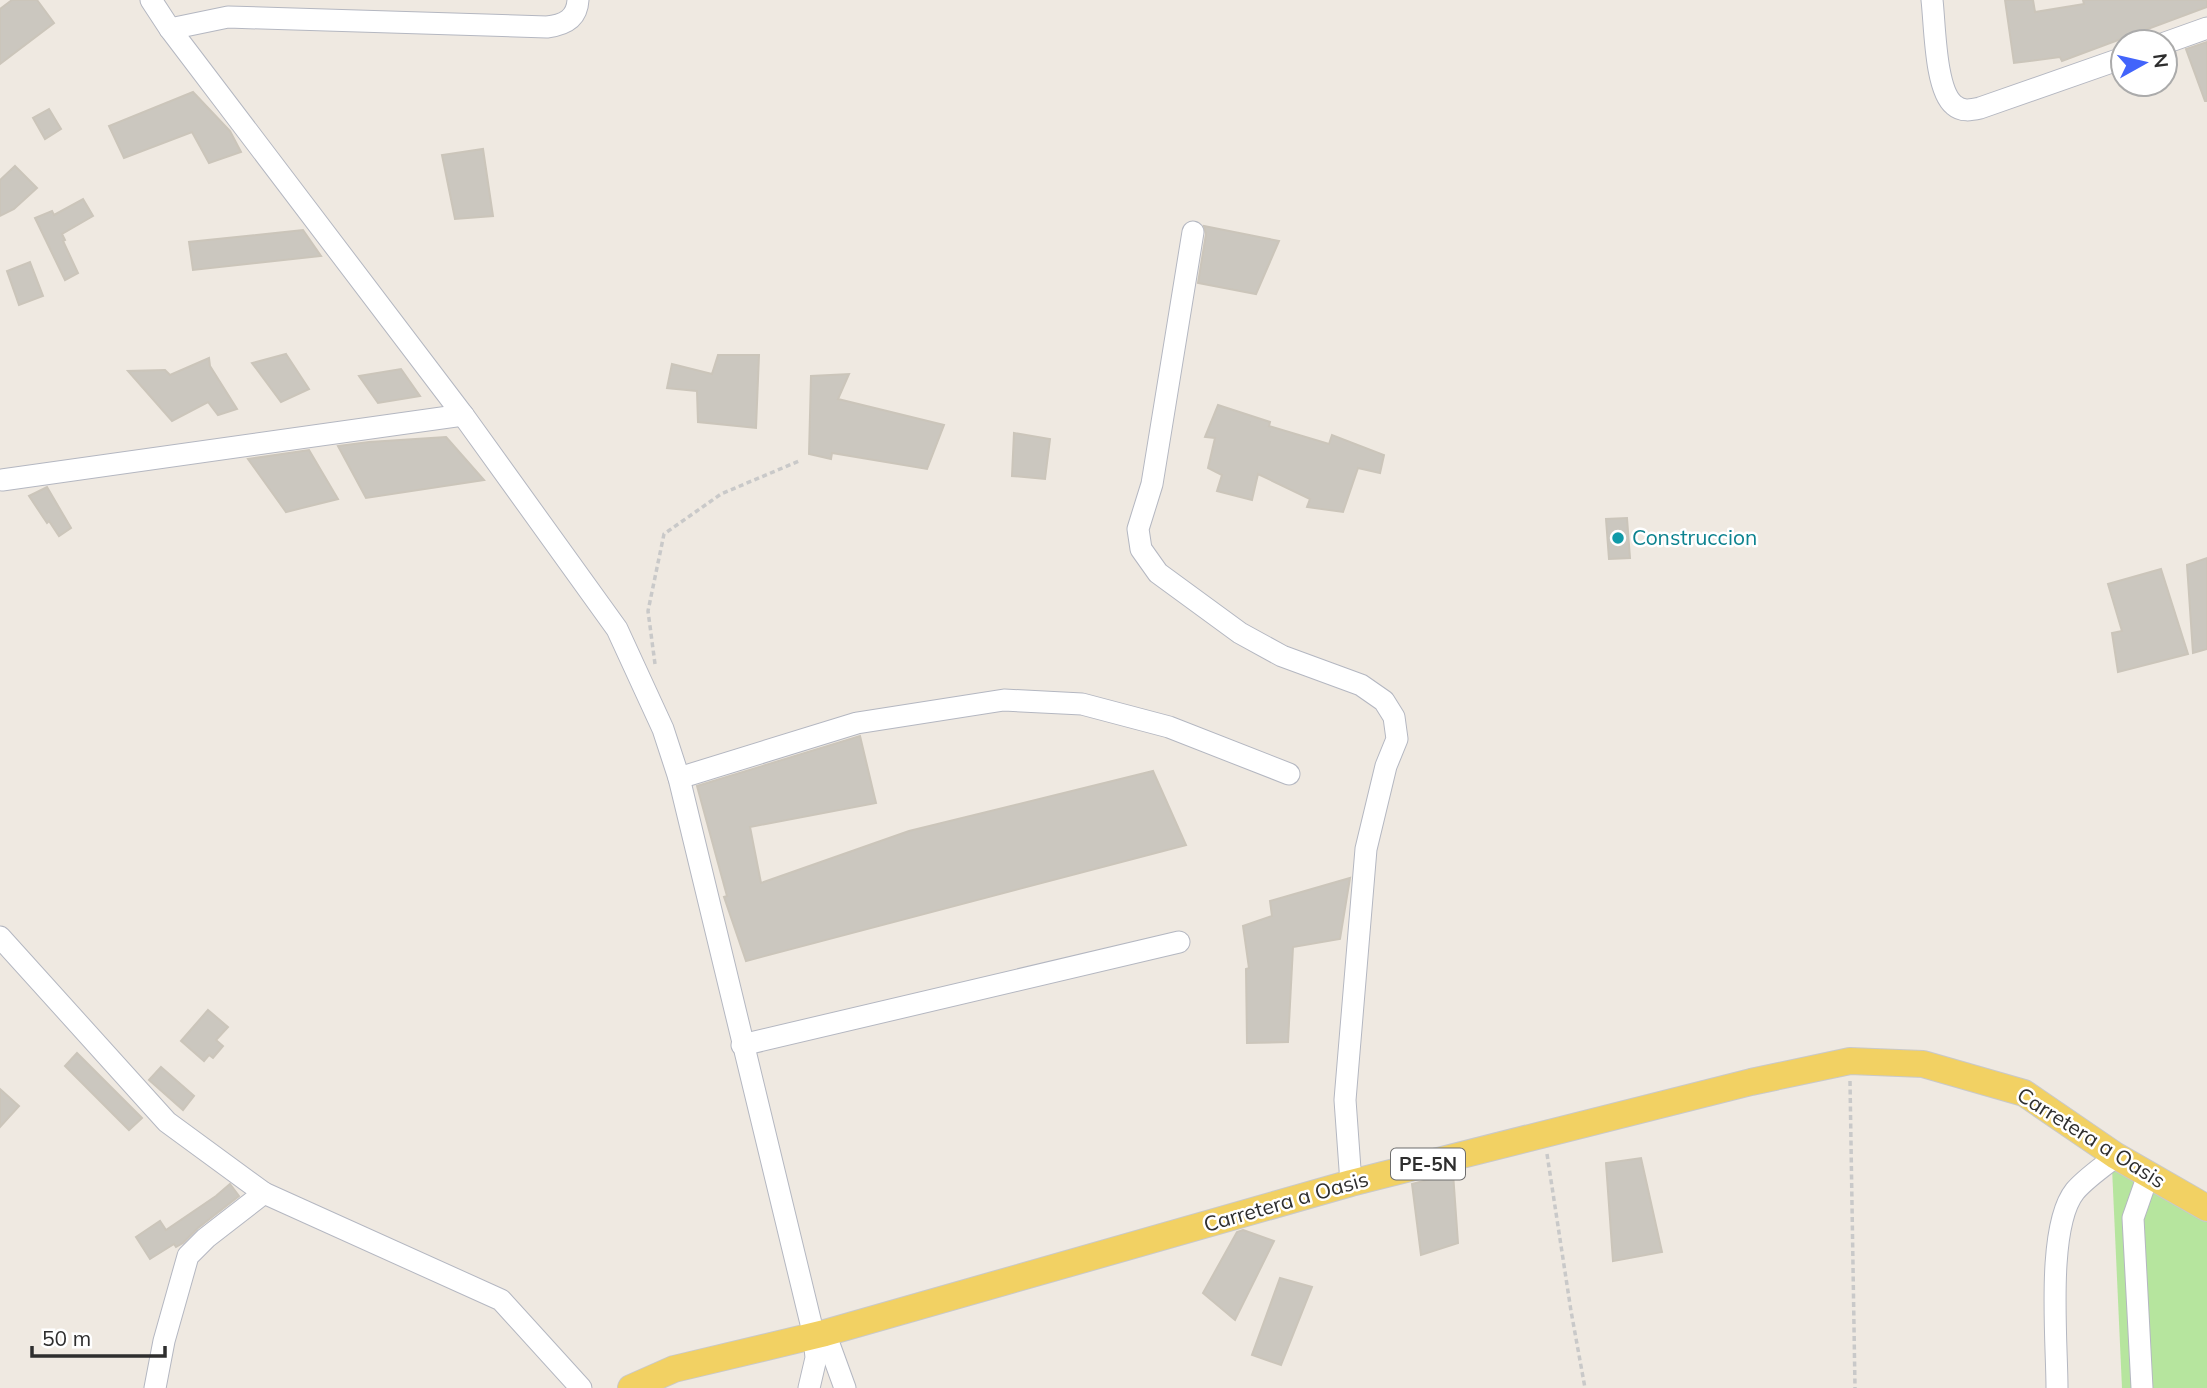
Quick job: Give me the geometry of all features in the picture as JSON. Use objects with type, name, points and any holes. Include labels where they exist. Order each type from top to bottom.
[{"type":"main road","name":"Carretera a Oasis","points":[[631,1388],[674,1369],[819,1335],[1351,1184],[1751,1082],[1850,1061],[1923,1064],[2024,1093],[2116,1156],[2207,1208]]},
{"type":"street","points":[[151,0],[170,29],[463,415],[617,629],[663,729],[679,778],[711,904],[742,1045],[819,1335],[845,1388]]},
{"type":"street","points":[[170,29],[228,17],[547,27],[561,25],[570,19],[578,8],[578,0]]},
{"type":"street","points":[[1932,0],[1940,74],[1947,98],[1956,107],[1968,110],[1980,107],[2109,63]]},
{"type":"street","points":[[2179,38],[2207,28]]},
{"type":"street","points":[[1193,232],[1152,484],[1138,529],[1141,549],[1158,573],[1240,633],[1282,656],[1361,685],[1384,701],[1394,717],[1396,739],[1386,766],[1366,849],[1345,1100],[1351,1184]]},
{"type":"street","points":[[2,480],[463,415]]},
{"type":"street","points":[[679,778],[857,723],[1004,700],[1082,705],[1169,727],[1289,774]]},
{"type":"street","points":[[0,937],[167,1122],[264,1193],[501,1300],[581,1388]]},
{"type":"street","points":[[742,1045],[1179,942]]},
{"type":"street","points":[[2057,1388],[2056,1266],[2062,1218],[2075,1192],[2116,1156]]},
{"type":"street","points":[[2142,1388],[2133,1219],[2148,1175]]},
{"type":"street","points":[[155,1388],[164,1341],[188,1256],[206,1238],[264,1193]]},
{"type":"street","points":[[809,1388],[819,1335]]},
{"type":"path","points":[[656,676],[648,611],[664,534],[721,494],[800,461]]},
{"type":"path","points":[[1850,1061],[1855,1388]]},
{"type":"path","points":[[1544,1134],[1571,1311],[1586,1388]]},
{"type":"green space","points":[[2112,1168],[2207,1215],[2207,1388],[2122,1388]]},
{"type":"building","points":[[12,0],[37,0],[54,23],[0,64],[0,9]]},
{"type":"building","points":[[2005,0],[2033,0],[2035,12],[2084,4],[2083,0],[2207,0],[2207,7],[2151,28],[2109,28],[2109,43],[2062,61],[2060,57],[2014,63]]},
{"type":"building","points":[[2207,42],[2207,101],[2205,101],[2186,49]]},
{"type":"building","points":[[193,92],[230,131],[241,152],[209,163],[192,132],[124,158],[109,126]]},
{"type":"building","points":[[49,109],[61,129],[45,139],[33,118]]},
{"type":"building","points":[[483,149],[493,216],[455,219],[442,155]]},
{"type":"building","points":[[15,166],[37,188],[14,209],[0,216],[0,180]]},
{"type":"building","points":[[83,199],[93,216],[62,234],[78,273],[65,280],[35,218],[52,211],[54,215]]},
{"type":"building","points":[[1204,226],[1279,241],[1256,294],[1198,283],[1206,234]]},
{"type":"building","points":[[303,230],[321,256],[193,270],[189,242]]},
{"type":"building","points":[[30,262],[43,296],[19,305],[7,271]]},
{"type":"building","points":[[286,354],[309,389],[281,402],[252,363]]},
{"type":"building","points":[[718,355],[759,355],[756,428],[698,422],[697,391],[667,388],[672,364],[712,374]]},
{"type":"building","points":[[209,358],[210,366],[237,409],[218,415],[208,402],[172,421],[128,371],[165,370],[170,375]]},
{"type":"building","points":[[401,369],[420,396],[378,403],[359,376]]},
{"type":"building","points":[[849,374],[838,399],[944,425],[927,469],[832,453],[831,459],[809,454],[811,376]]},
{"type":"building","points":[[1218,405],[1270,422],[1269,426],[1329,444],[1332,435],[1384,455],[1380,473],[1358,468],[1343,512],[1307,507],[1310,499],[1258,474],[1252,500],[1217,491],[1222,475],[1208,468],[1215,438],[1205,437]]},
{"type":"building","points":[[1014,433],[1050,439],[1045,479],[1012,476]]},
{"type":"building","points":[[446,437],[484,480],[366,498],[338,446],[369,442]]},
{"type":"building","points":[[309,450],[338,499],[286,512],[248,459]]},
{"type":"building","points":[[47,487],[71,528],[59,536],[29,496]]},
{"type":"building","name":"Construccion","points":[[1627,518],[1630,558],[1609,559],[1606,519]]},
{"type":"building","points":[[2207,558],[2207,649],[2193,653],[2187,565]]},
{"type":"building","points":[[2161,569],[2188,654],[2118,672],[2112,633],[2122,631],[2108,584]]},
{"type":"building","points":[[860,736],[876,803],[750,827],[761,883],[909,831],[1153,771],[1186,845],[746,961],[724,897],[727,896],[697,786]]},
{"type":"building","points":[[1350,878],[1340,939],[1293,947],[1288,1042],[1247,1043],[1246,969],[1249,968],[1243,926],[1272,916],[1270,901]]},
{"type":"building","points":[[208,1010],[228,1027],[216,1040],[223,1046],[213,1058],[209,1055],[204,1061],[181,1041]]},
{"type":"building","points":[[77,1053],[142,1118],[129,1130],[65,1066]]},
{"type":"building","points":[[161,1067],[194,1096],[183,1110],[149,1080]]},
{"type":"building","points":[[0,1089],[19,1106],[0,1127]]},
{"type":"building","points":[[1641,1158],[1662,1252],[1613,1261],[1606,1163]]},
{"type":"building","points":[[1453,1173],[1458,1243],[1421,1255],[1412,1184]]},
{"type":"building","points":[[230,1184],[239,1196],[183,1243],[176,1247],[174,1244],[150,1259],[136,1237],[160,1221],[166,1230]]},
{"type":"building","points":[[1243,1230],[1274,1241],[1235,1320],[1203,1293],[1237,1232]]},
{"type":"building","points":[[1280,1278],[1312,1287],[1281,1365],[1252,1355]]},
{"type":"place","name":"Construccion","points":[[1618,538]]}]
